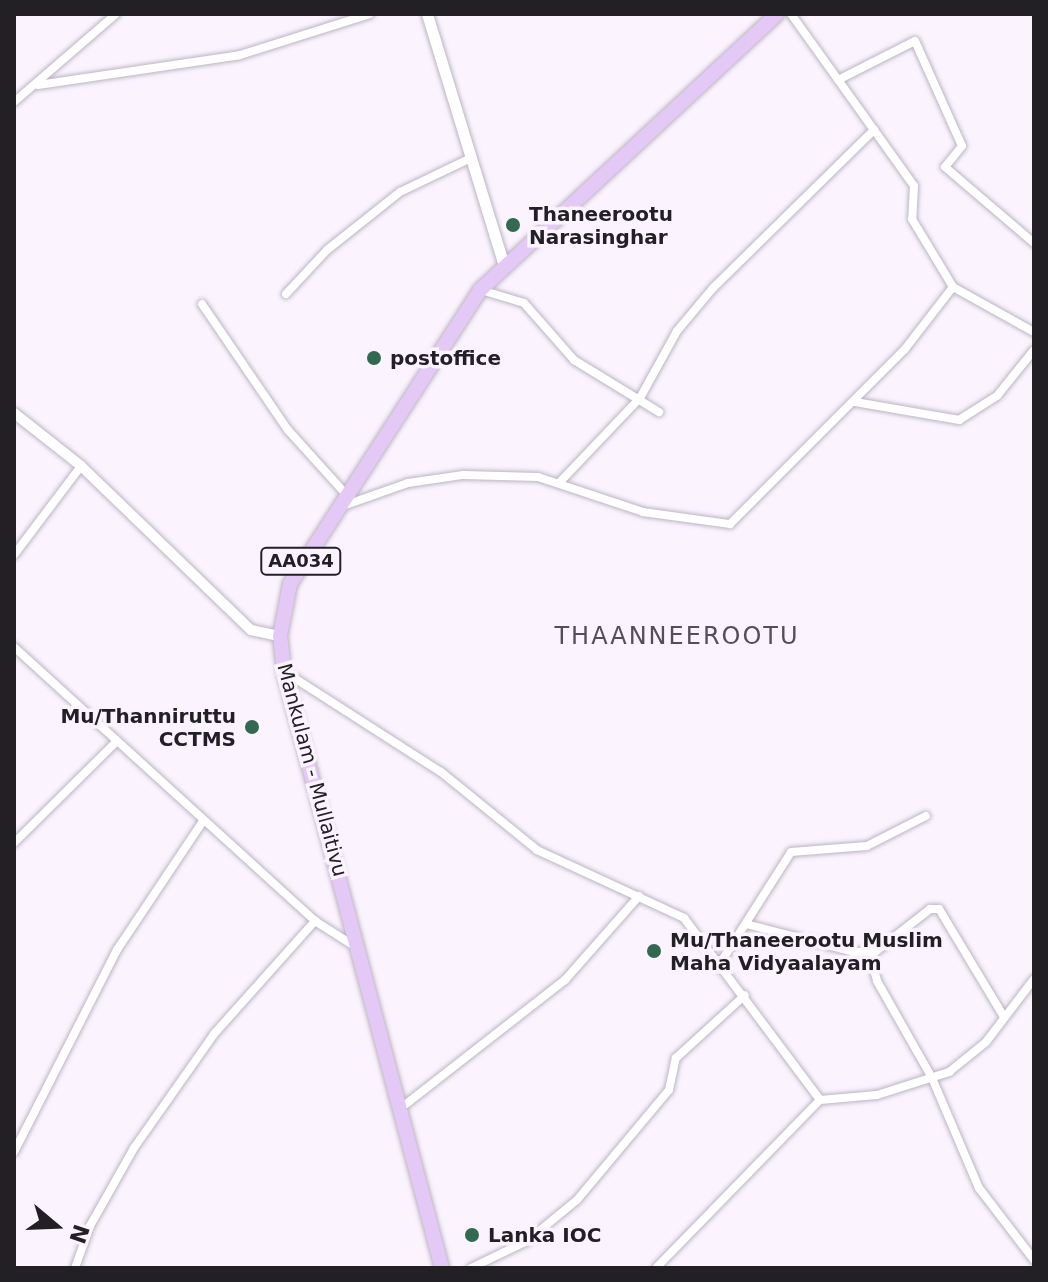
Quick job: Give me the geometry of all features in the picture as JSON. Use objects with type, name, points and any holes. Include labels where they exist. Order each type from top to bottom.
[{"type":"highway","name":"Mankulam - Mullaitivu","points":[[442,1268],[284,672],[280,636],[290,584],[345,493],[480,290],[777,14]]},
{"type":"main road","points":[[427,14],[504,266]]},
{"type":"street","points":[[14,102],[38,85],[116,14]]},
{"type":"street","points":[[38,85],[240,55],[370,14]]},
{"type":"street","points":[[791,14],[914,186],[912,219],[953,287],[1034,332]]},
{"type":"street","points":[[838,80],[915,41],[962,146],[945,167],[1034,243]]},
{"type":"street","points":[[559,483],[640,398],[677,331],[713,288],[874,130]]},
{"type":"street","points":[[286,294],[327,250],[400,192],[469,159]]},
{"type":"street","points":[[335,509],[408,483],[463,475],[538,477],[643,512],[730,524],[855,402],[953,287]]},
{"type":"street","points":[[480,290],[524,303],[574,360],[659,412]]},
{"type":"street","points":[[202,304],[288,430],[345,493]]},
{"type":"street","points":[[855,402],[959,420],[997,396],[1034,350]]},
{"type":"street","points":[[14,413],[81,466],[251,630],[280,636]]},
{"type":"street","points":[[14,555],[81,466]]},
{"type":"street","points":[[14,647],[315,921],[360,950]]},
{"type":"street","points":[[284,672],[441,772],[537,850],[684,918],[721,962],[820,1100]]},
{"type":"street","points":[[14,843],[116,742]]},
{"type":"street","points":[[721,962],[791,852],[867,846],[926,816]]},
{"type":"street","points":[[14,1152],[117,950],[203,821]]},
{"type":"street","points":[[401,1108],[565,980],[639,896]]},
{"type":"street","points":[[1004,1017],[939,909],[930,909],[874,952],[869,964],[932,1078],[979,1188],[1034,1260]]},
{"type":"street","points":[[75,1268],[90,1226],[152,1123],[214,1034],[315,921]]},
{"type":"street","points":[[746,924],[854,952],[874,952]]},
{"type":"street","points":[[656,1268],[820,1100],[877,1095],[919,1086],[965,1061],[1034,979]]},
{"type":"street","points":[[471,1268],[527,1241],[577,1200],[669,1090],[676,1058],[745,995]]},
{"type":"place","name":"Thaneerootu Narasinghar","points":[[513,225]]},
{"type":"place","name":"postoffice","points":[[374,358]]},
{"type":"place","name":"Mu/Thanniruttu CCTMS","points":[[252,727]]},
{"type":"place","name":"Mu/Thaneerootu Muslim Maha Vidyaalayam","points":[[654,951]]},
{"type":"place","name":"Lanka IOC","points":[[472,1235]]},
{"type":"district","name":"THAANNEEROOTU","points":[[677,637]]}]
